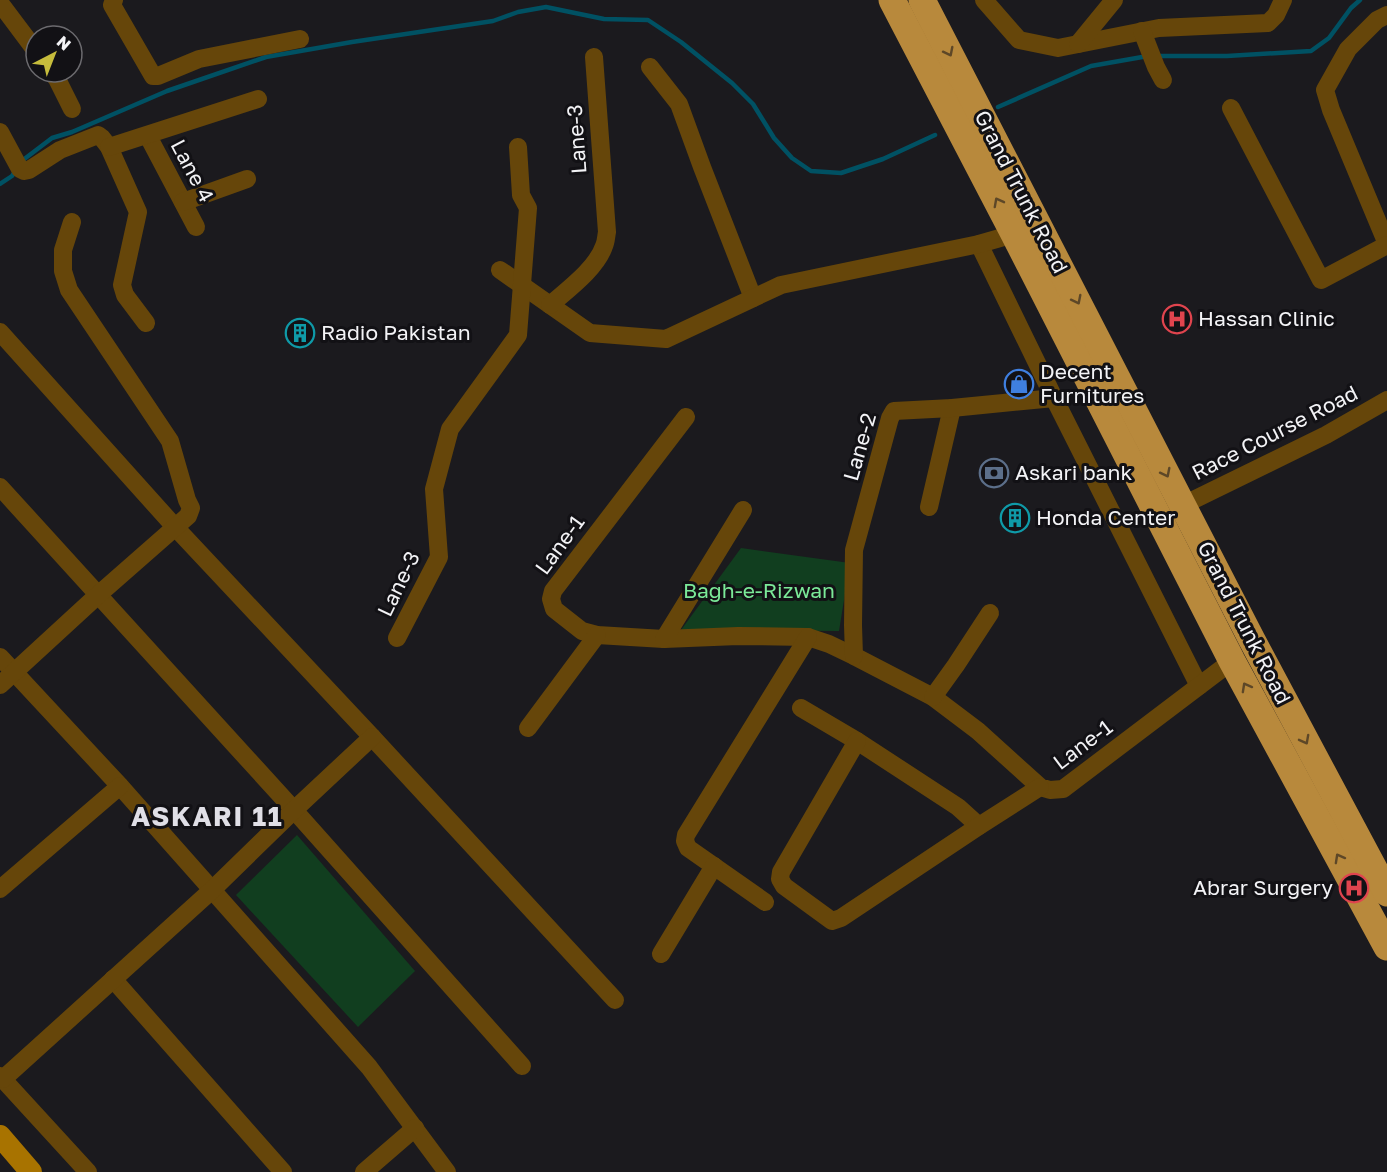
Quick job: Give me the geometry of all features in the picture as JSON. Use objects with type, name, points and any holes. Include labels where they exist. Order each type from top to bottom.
[{"type":"highway","name":"Grand Trunk Road","points":[[892,0],[1044,291],[1171,512],[1273,680],[1387,893]]},
{"type":"highway","name":"Grand Trunk Road","points":[[922,0],[1171,512],[1232,661],[1387,947]]},
{"type":"highway","name":"Grand Trunk Road","points":[[1044,291],[1082,397],[1125,488],[1194,615],[1232,661]]},
{"type":"main road","points":[[0,1136],[31,1172]]},
{"type":"street","points":[[114,0],[112,5],[153,76],[199,59],[300,39]]},
{"type":"street","points":[[984,0],[1019,40],[1058,48],[1159,28],[1268,23],[1276,15],[1283,0]]},
{"type":"street","points":[[1078,44],[1114,0]]},
{"type":"street","points":[[0,3],[24,35]]},
{"type":"street","points":[[1231,108],[1321,280],[1387,244],[1331,110],[1325,90],[1348,49],[1377,20],[1387,15]]},
{"type":"street","points":[[1142,31],[1163,80]]},
{"type":"street","name":"Lane-3","points":[[550,305],[576,283],[594,263],[604,248],[607,232],[594,57]]},
{"type":"street","points":[[650,67],[679,104],[753,298]]},
{"type":"street","points":[[60,84],[72,109]]},
{"type":"street","points":[[109,147],[258,99]]},
{"type":"street","points":[[0,132],[24,171],[60,150],[98,135],[109,147],[138,212],[122,291],[146,323]]},
{"type":"street","name":"Lane 4","points":[[148,136],[196,227]]},
{"type":"street","name":"Lane-3","points":[[397,638],[440,558],[434,489],[450,429],[518,335],[528,208],[521,195],[518,147]]},
{"type":"street","points":[[183,202],[247,178]]},
{"type":"street","points":[[0,685],[188,516],[191,508],[170,441],[69,290],[63,271],[63,250],[72,222]]},
{"type":"street","points":[[500,270],[590,333],[666,339],[781,285],[979,244],[1014,234]]},
{"type":"street","points":[[979,244],[1199,686]]},
{"type":"street","points":[[0,332],[175,527],[615,1000]]},
{"type":"street","name":"Lane-2","points":[[854,656],[854,550],[890,418],[894,411],[1054,398]]},
{"type":"street","name":"Race Course Road","points":[[1171,512],[1326,435],[1387,400]]},
{"type":"street","points":[[929,507],[952,408]]},
{"type":"street","name":"Lane-1","points":[[686,417],[553,591],[551,599],[554,609],[582,631],[597,635],[664,639],[738,636],[808,637],[854,656],[933,697],[978,731],[1040,787],[1050,790],[1063,789],[1232,661]]},
{"type":"street","points":[[0,487],[522,1065]]},
{"type":"street","points":[[664,639],[743,510]]},
{"type":"street","points":[[933,697],[990,613]]},
{"type":"street","points":[[528,728],[597,635]]},
{"type":"street","points":[[765,902],[688,848],[685,842],[686,835],[808,637]]},
{"type":"street","points":[[0,657],[120,786],[369,1067],[447,1172]]},
{"type":"street","points":[[801,708],[857,741],[958,807],[980,826]]},
{"type":"street","points":[[88,1172],[2,1078],[212,890],[372,737]]},
{"type":"street","points":[[857,741],[781,872],[780,879],[784,886],[832,921],[841,918],[1040,787]]},
{"type":"street","points":[[0,889],[120,786]]},
{"type":"street","points":[[661,954],[714,866]]},
{"type":"street","points":[[113,979],[283,1172]]},
{"type":"street","points":[[364,1172],[415,1128]]},
{"type":"green space","name":"Bagh-e-Rizwan","points":[[741,548],[850,563],[839,631],[681,630]]},
{"type":"green space","points":[[297,835],[415,971],[358,1027],[236,895]]},
{"type":"waterway","points":[[1156,56],[1227,56],[1311,51],[1329,38],[1351,8],[1360,0]]},
{"type":"waterway","points":[[21,163],[52,138],[72,132],[167,91],[266,57],[493,21],[518,12],[546,7],[604,19],[648,20],[681,42],[732,83],[753,104],[774,138],[792,158],[811,171],[841,173],[883,159],[935,135]]},
{"type":"waterway","points":[[998,107],[1091,66],[1148,56]]},
{"type":"waterway","points":[[0,184],[12,176],[16,170]]},
{"type":"place","name":"Hassan Clinic","points":[[1177,319]]},
{"type":"place","name":"Radio Pakistan","points":[[300,333]]},
{"type":"place","name":"Decent Furnitures","points":[[1019,384]]},
{"type":"place","name":"Askari bank","points":[[994,473]]},
{"type":"place","name":"Honda Center","points":[[1015,518]]},
{"type":"place","name":"Abrar Surgery","points":[[1354,888]]},
{"type":"district","name":"ASKARI 11","points":[[207,817]]}]
